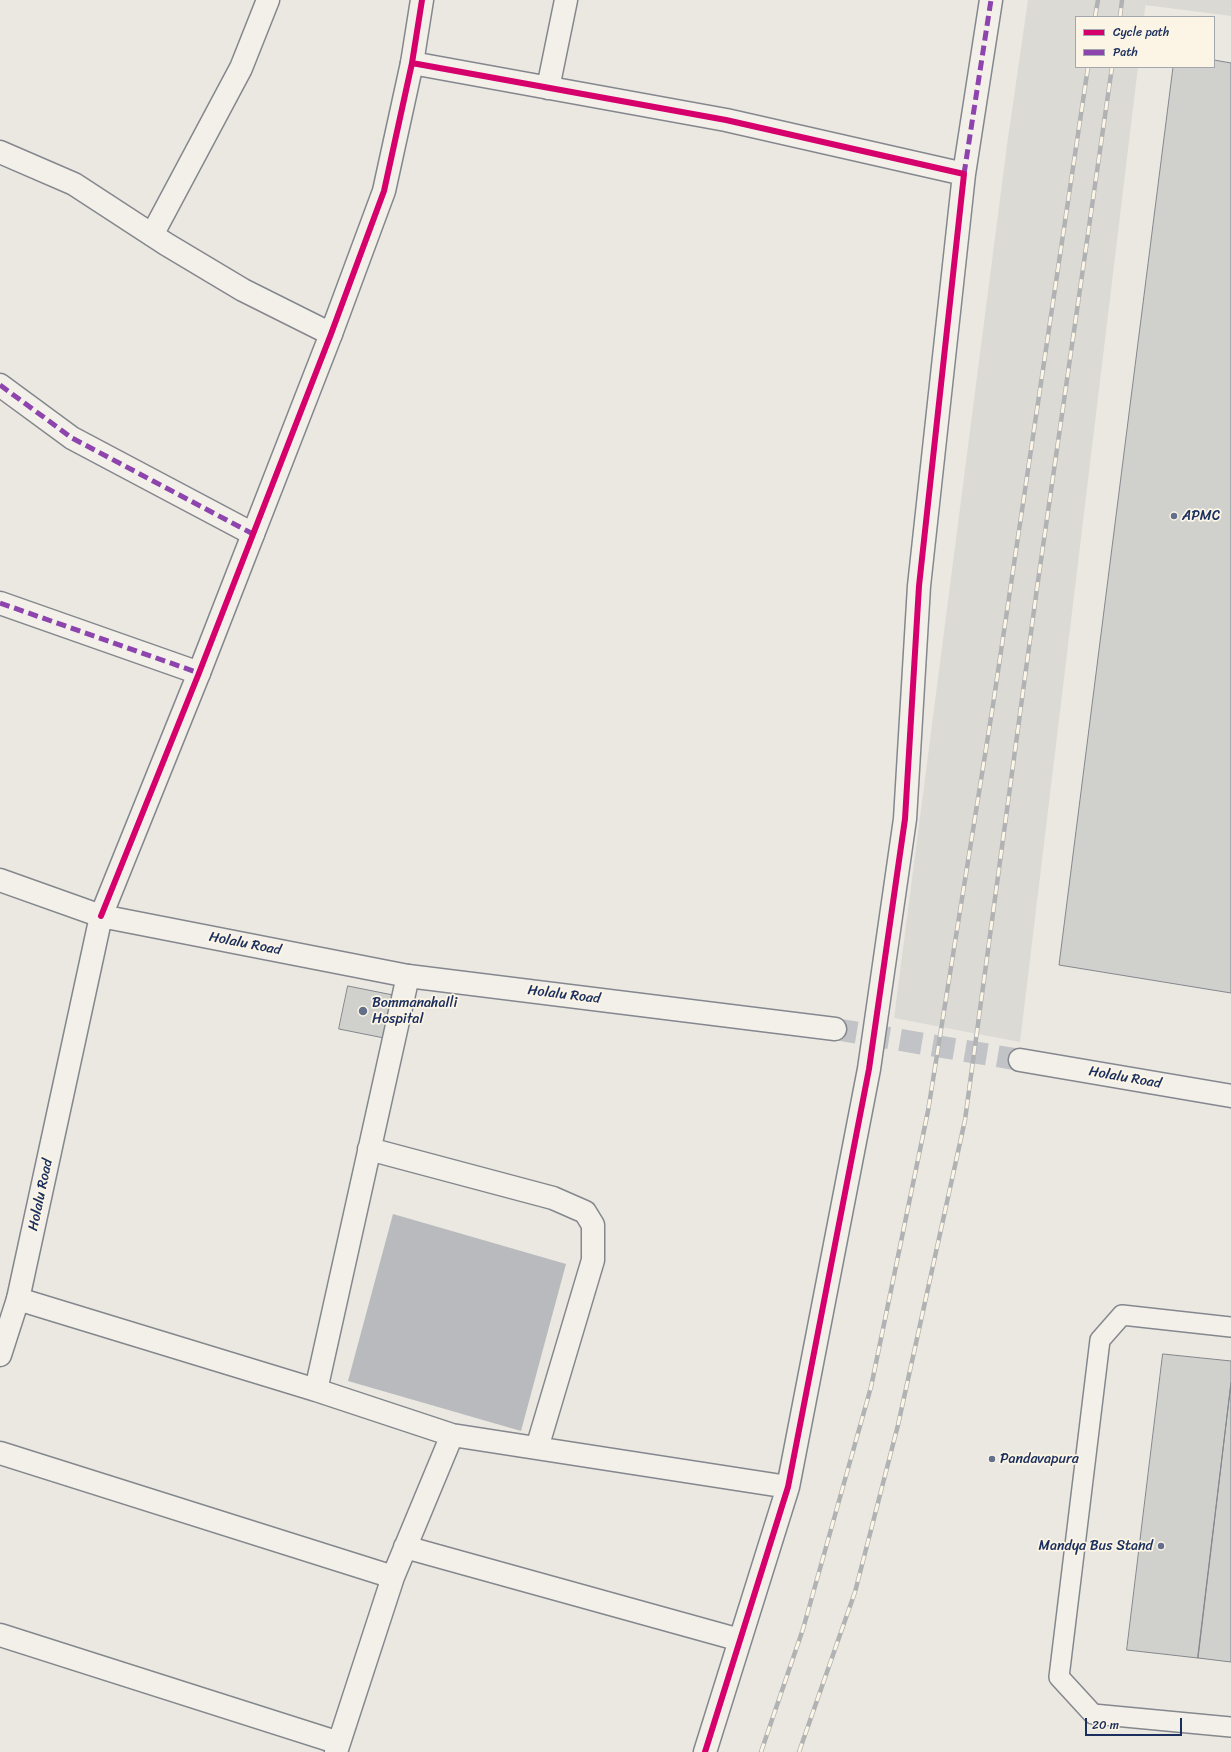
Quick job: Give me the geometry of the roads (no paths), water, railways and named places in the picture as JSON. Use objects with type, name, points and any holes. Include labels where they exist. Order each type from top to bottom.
[{"type":"street","points":[[152,235],[241,68],[268,0]]},
{"type":"street","points":[[0,880],[101,916],[199,673],[331,334],[384,191],[412,63],[422,0]]},
{"type":"street","points":[[548,88],[566,0]]},
{"type":"street","points":[[705,1752],[788,1487],[870,1069],[905,819],[919,586],[964,174],[991,0]]},
{"type":"street","points":[[412,63],[726,120],[964,174]]},
{"type":"street","points":[[0,152],[74,184],[152,235],[243,290],[331,334]]},
{"type":"street","points":[[0,385],[72,438],[253,534]]},
{"type":"street","points":[[0,603],[199,673]]},
{"type":"street","name":"Holalu Road","points":[[0,1355],[18,1299],[101,916],[408,976],[835,1029]]},
{"type":"street","points":[[316,1390],[408,976]]},
{"type":"street","name":"Holalu Road","points":[[1020,1060],[1231,1096]]},
{"type":"street","points":[[369,1149],[553,1198],[585,1212],[593,1225],[593,1260],[537,1448]]},
{"type":"street","points":[[18,1299],[316,1390],[452,1435],[788,1487]]},
{"type":"street","points":[[0,1635],[338,1748],[393,1577],[452,1435]]},
{"type":"street","points":[[0,1453],[393,1577]]},
{"type":"street","points":[[405,1547],[740,1640]]},
{"type":"lane","points":[[1231,1327],[1122,1315],[1100,1340],[1059,1677],[1093,1714],[1231,1727]]},
{"type":"tunnel","points":[[835,1029],[1020,1060]]},
{"type":"railway","points":[[1095,16],[1098,0]]},
{"type":"railway","points":[[1120,16],[1122,0]]},
{"type":"railway","points":[[761,1752],[803,1629],[871,1387],[928,1111],[993,705],[1088,68]]},
{"type":"railway","points":[[799,1752],[855,1592],[898,1425],[965,1120],[1037,588],[1112,68]]},
{"type":"place","name":"APMC","points":[[1174,516]]},
{"type":"place","name":"Bommanahalli Hospital","points":[[363,1011]]},
{"type":"place","name":"Pandavapura","points":[[992,1459]]},
{"type":"place","name":"Mandya Bus Stand","points":[[1161,1546]]}]
